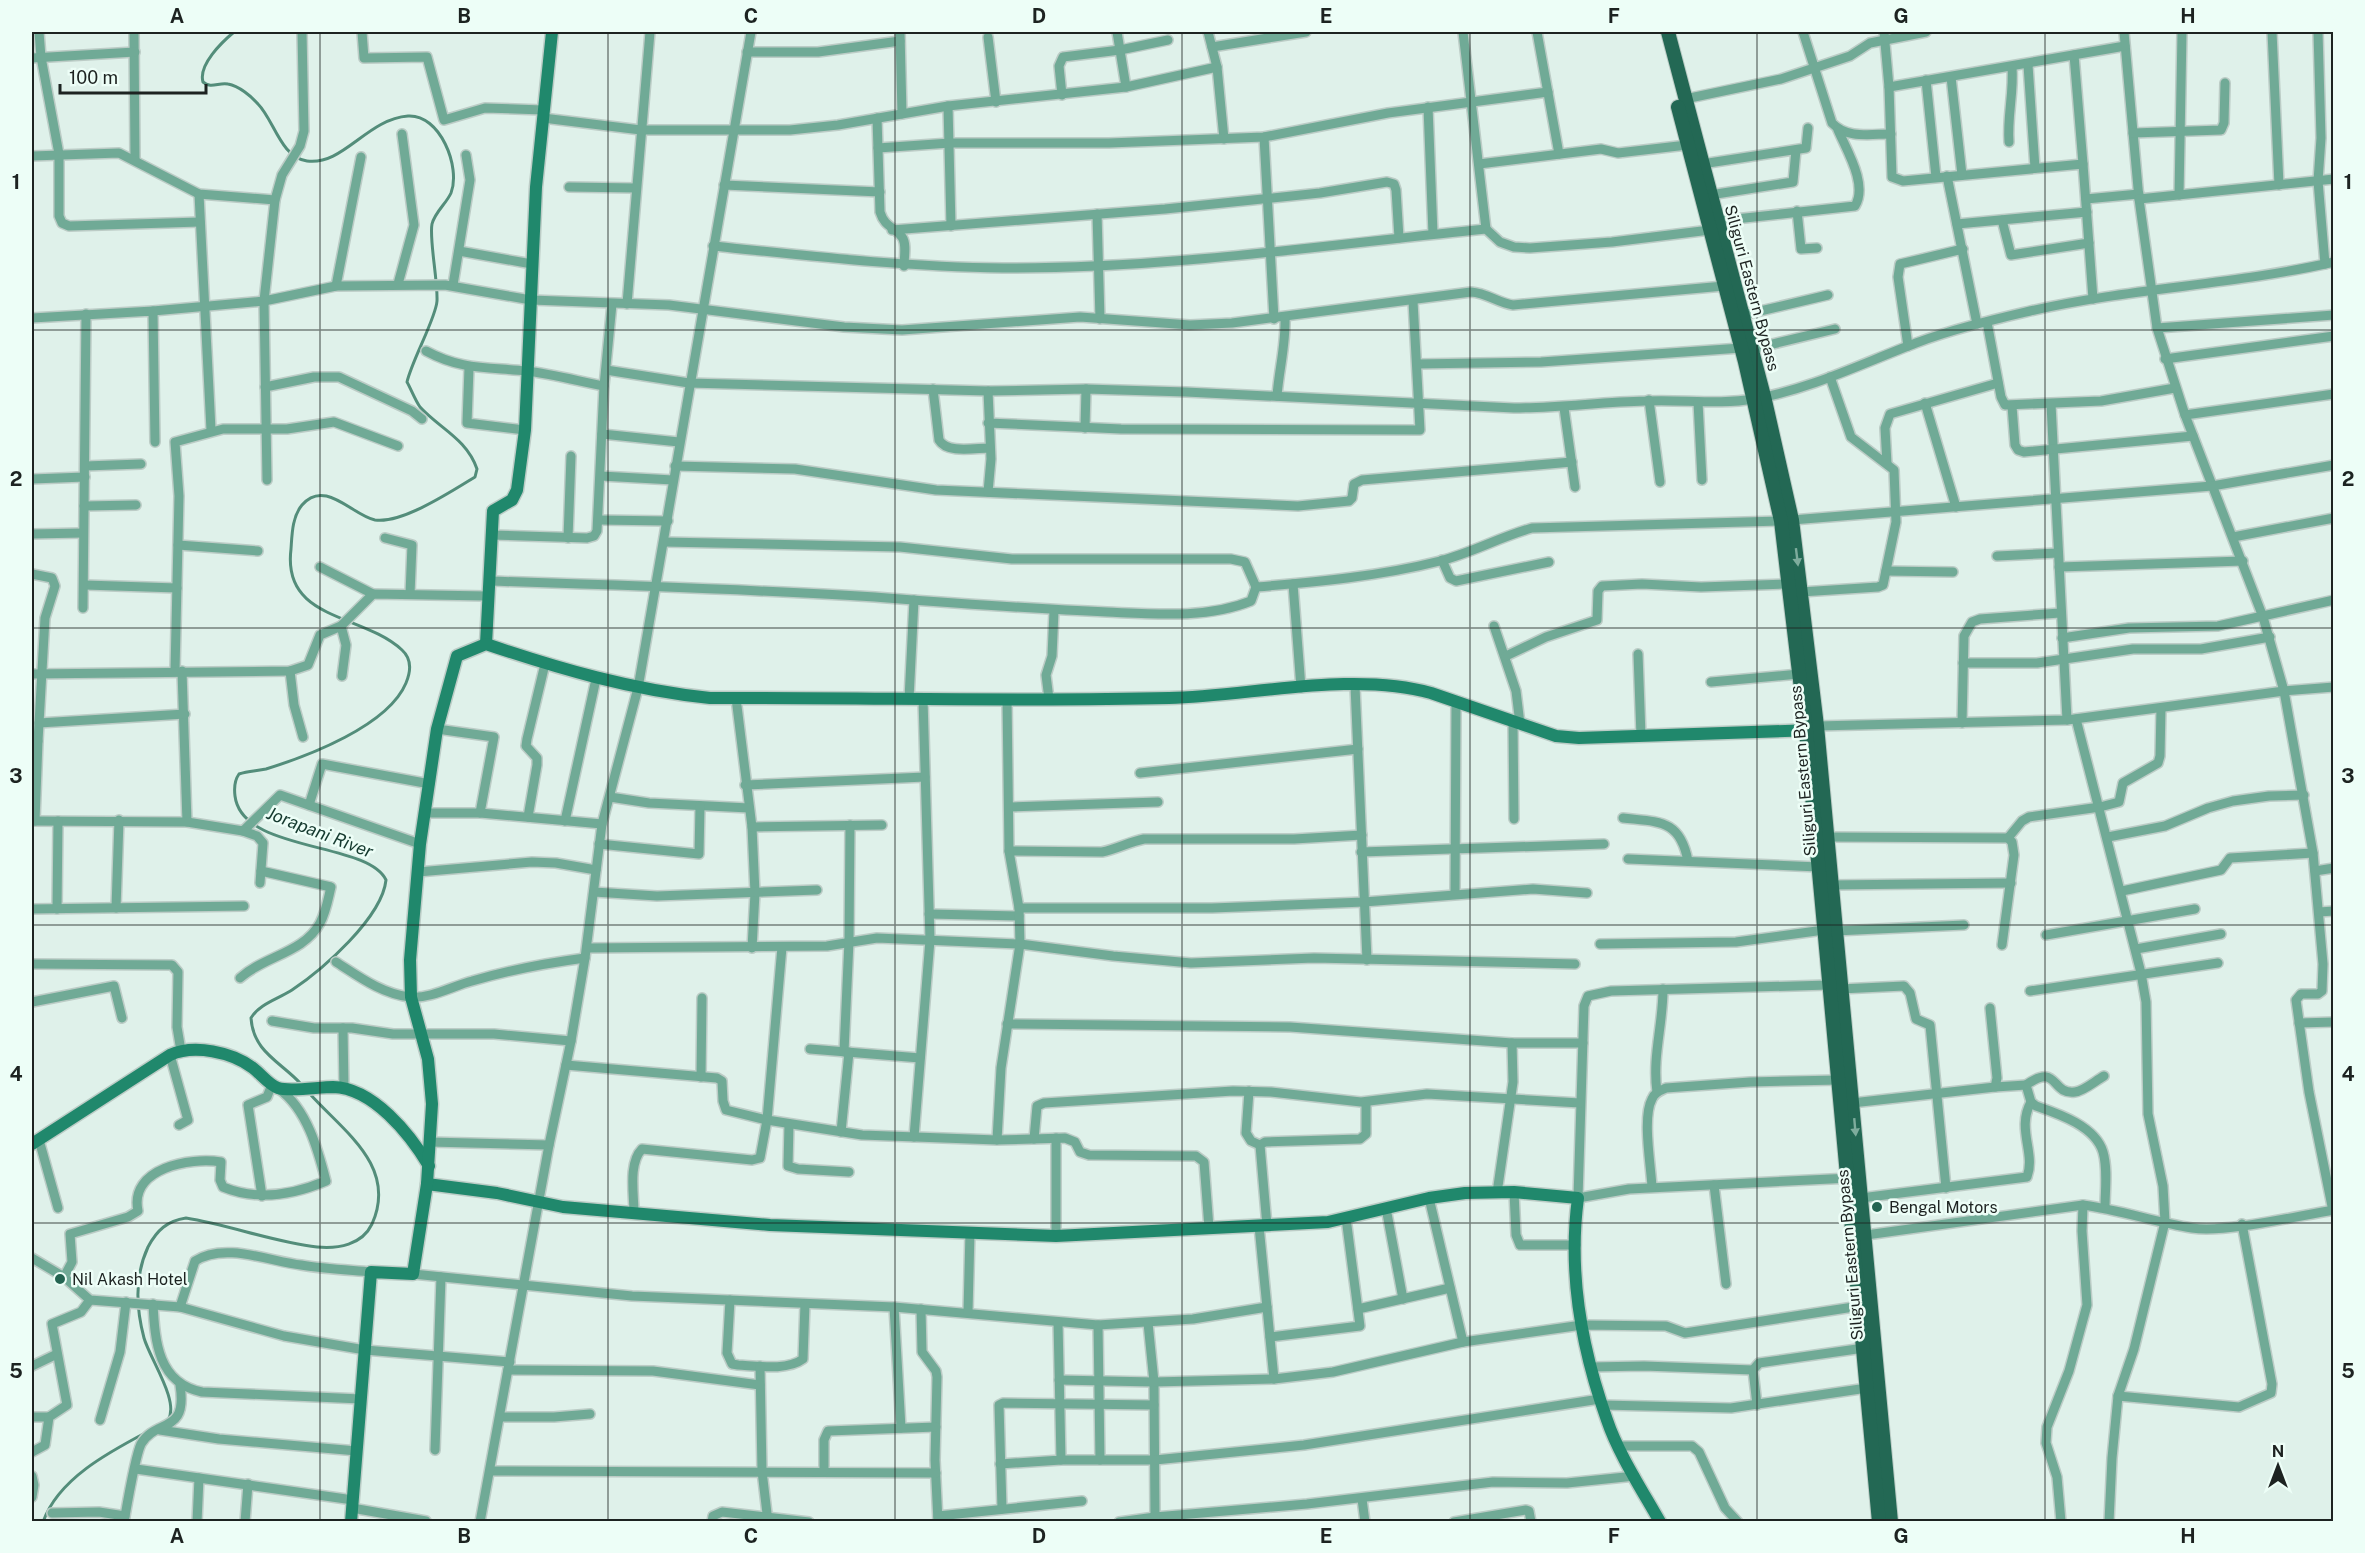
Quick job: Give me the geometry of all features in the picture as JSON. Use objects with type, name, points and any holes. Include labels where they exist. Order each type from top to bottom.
[{"type":"main road","name":"Siliguri Eastern Bypass","points":[[1659,32],[1687,145],[1743,315],[1746,348]]},
{"type":"main road","name":"Siliguri Eastern Bypass","points":[[1668,32],[1710,195],[1725,286],[1746,348],[1759,397],[1801,592],[1826,837],[1830,885],[1830,931]]},
{"type":"main road","name":"Siliguri Eastern Bypass","points":[[1787,520],[1788,584],[1799,674],[1814,729],[1819,867],[1830,931],[1839,1080],[1853,1177],[1891,1521]]},
{"type":"main road","name":"Siliguri Eastern Bypass","points":[[1835,987],[1852,1103],[1853,1177],[1861,1198],[1860,1306],[1879,1521]]},
{"type":"street","points":[[39,32],[36,58],[59,154],[59,216],[64,225],[200,222]]},
{"type":"street","points":[[134,32],[135,159]]},
{"type":"street","points":[[267,480],[264,301],[275,200],[286,167],[300,146],[305,124],[302,32]]},
{"type":"street","points":[[362,32],[364,58],[427,57],[444,120],[485,108],[543,114],[641,130],[790,130],[838,126],[948,106],[1126,87],[1216,67]]},
{"type":"street","points":[[486,644],[493,511],[512,500],[517,490],[525,430],[536,187],[552,32]]},
{"type":"street","points":[[627,304],[650,32]]},
{"type":"street","points":[[480,1521],[549,1145],[571,1041],[586,953],[602,824],[638,688],[751,32]]},
{"type":"street","points":[[1117,32],[1126,87]]},
{"type":"street","points":[[1208,32],[1216,67],[1224,139]]},
{"type":"street","points":[[1212,47],[1287,33],[1306,32]]},
{"type":"street","points":[[1463,32],[1486,229],[1500,242],[1514,247],[1530,248],[1612,242],[1797,211],[1848,209],[1855,206],[1859,200],[1858,180],[1838,130],[1828,116],[1803,32]]},
{"type":"street","points":[[1537,32],[1559,154]]},
{"type":"street","points":[[1685,99],[1750,87],[1814,68],[1850,56],[1884,35],[1926,32]]},
{"type":"street","points":[[2109,1208],[2193,1228],[2242,1224],[2333,1210],[2318,1142],[2296,1000],[2301,994],[2318,994],[2322,991],[2323,964],[2319,912],[2304,795],[2284,691],[2270,637],[2175,388],[2157,328],[2139,197],[2124,32]]},
{"type":"street","points":[[2179,195],[2182,32]]},
{"type":"street","points":[[2272,32],[2278,185]]},
{"type":"street","points":[[606,370],[690,383],[988,391],[1086,389],[1564,408],[1649,400],[1698,402],[1759,397],[1830,377],[1908,346],[1982,323],[2093,298],[2329,263],[2318,181],[2321,138],[2318,32]]},
{"type":"street","points":[[1884,35],[1890,87],[1892,177],[1903,181],[2083,164]]},
{"type":"street","points":[[747,52],[818,52],[900,36],[902,114]]},
{"type":"street","points":[[988,37],[996,102]]},
{"type":"street","points":[[1062,95],[1059,66],[1063,57],[1120,50],[1168,40]]},
{"type":"street","points":[[1890,87],[2028,65],[2125,46]]},
{"type":"street","points":[[36,58],[135,52]]},
{"type":"street","points":[[2074,55],[2093,298]]},
{"type":"street","points":[[2028,65],[2035,168]]},
{"type":"street","points":[[2009,142],[2008,113],[2013,91],[2012,67]]},
{"type":"street","points":[[1951,76],[1962,175]]},
{"type":"street","points":[[1926,80],[1936,177]]},
{"type":"street","points":[[2133,133],[2221,130],[2224,123],[2225,83]]},
{"type":"street","points":[[878,148],[950,143],[1264,137],[1428,107],[1548,92]]},
{"type":"street","points":[[948,106],[951,226]]},
{"type":"street","points":[[1428,107],[1433,234]]},
{"type":"street","points":[[877,118],[880,212],[883,223],[901,236],[904,245],[903,266]]},
{"type":"street","points":[[1702,164],[1806,148],[1808,128]]},
{"type":"street","points":[[1838,130],[1850,134],[1890,134]]},
{"type":"street","points":[[398,284],[414,225],[402,134]]},
{"type":"street","points":[[1264,137],[1274,319]]},
{"type":"street","points":[[1479,164],[1601,148],[1618,153],[1687,145]]},
{"type":"street","points":[[1710,195],[1793,182],[1796,150]]},
{"type":"street","points":[[32,156],[119,153],[135,159],[199,194],[275,200]]},
{"type":"street","points":[[449,285],[459,251],[470,180],[466,154]]},
{"type":"street","points":[[336,286],[361,158]]},
{"type":"street","points":[[1947,176],[2002,402],[2012,406],[2101,401],[2175,388]]},
{"type":"street","points":[[2086,199],[2179,195],[2334,179]]},
{"type":"street","points":[[892,230],[1268,198],[1387,182],[1394,184],[1396,190],[1399,237]]},
{"type":"street","points":[[724,185],[880,192]]},
{"type":"street","points":[[568,187],[636,188]]},
{"type":"street","points":[[199,194],[211,430]]},
{"type":"street","points":[[1797,211],[1801,249],[1817,248]]},
{"type":"street","points":[[1958,224],[2087,212]]},
{"type":"street","points":[[1097,214],[1100,319]]},
{"type":"street","points":[[2002,220],[2011,255],[2089,243]]},
{"type":"street","points":[[713,246],[903,266],[1005,268],[1098,265],[1270,251],[1486,229]]},
{"type":"street","points":[[1908,346],[1898,277],[1900,264],[1963,249]]},
{"type":"street","points":[[459,251],[532,264]]},
{"type":"street","points":[[32,318],[153,311],[264,301],[336,286],[426,284],[449,285],[531,300],[669,305],[844,327],[902,330],[1043,319],[1100,319],[1190,325],[1274,319],[1471,292],[1483,293],[1502,303],[1513,304],[1725,286]]},
{"type":"street","points":[[1743,315],[1828,295]]},
{"type":"street","points":[[988,423],[1085,428],[1420,430],[1413,301]]},
{"type":"street","points":[[491,535],[568,538],[594,536],[599,520],[604,386],[612,304]]},
{"type":"street","points":[[153,311],[155,442]]},
{"type":"street","points":[[83,608],[86,314]]},
{"type":"street","points":[[2157,328],[2334,315]]},
{"type":"street","points":[[1277,396],[1280,358],[1286,343],[1285,317]]},
{"type":"street","points":[[1417,364],[1541,362],[1746,348],[1835,329]]},
{"type":"street","points":[[2165,359],[2334,336]]},
{"type":"street","points":[[426,351],[468,368],[528,372],[604,386]]},
{"type":"street","points":[[468,368],[467,423],[525,430]]},
{"type":"street","points":[[265,387],[314,377],[339,377],[412,411],[422,419]]},
{"type":"street","points":[[1801,592],[1883,585],[1887,554],[1895,530],[1894,470],[1851,437],[1830,377]]},
{"type":"street","points":[[1887,464],[1886,420],[1895,411],[1998,383]]},
{"type":"street","points":[[933,389],[939,440],[942,445],[949,448],[990,448]]},
{"type":"street","points":[[1085,428],[1086,389]]},
{"type":"street","points":[[988,391],[990,448],[988,492]]},
{"type":"street","points":[[2185,415],[2334,394]]},
{"type":"street","points":[[1649,400],[1660,482]]},
{"type":"street","points":[[1698,402],[1702,480]]},
{"type":"street","points":[[1925,404],[1956,507]]},
{"type":"street","points":[[2051,404],[2063,659],[2072,719],[2100,807],[2142,973],[2146,1002],[2148,1114],[2163,1186],[2165,1222],[2134,1349],[2118,1396],[2109,1521]]},
{"type":"street","points":[[2012,406],[2018,450],[2054,449],[2193,436]]},
{"type":"street","points":[[1564,408],[1575,487]]},
{"type":"street","points":[[187,822],[185,714],[179,671],[177,588],[179,496],[175,442],[211,430],[287,429],[324,422],[342,423],[398,446]]},
{"type":"street","points":[[602,434],[679,442]]},
{"type":"street","points":[[568,538],[571,456]]},
{"type":"street","points":[[675,466],[795,469],[936,490],[1298,506],[1349,501],[1352,498],[1354,484],[1362,480],[1572,462]]},
{"type":"street","points":[[85,466],[141,464]]},
{"type":"street","points":[[1256,586],[1293,584],[1442,560],[1499,537],[1532,528],[1787,520],[2056,500],[2212,486],[2334,465]]},
{"type":"street","points":[[601,476],[673,480]]},
{"type":"street","points":[[32,479],[85,477]]},
{"type":"street","points":[[84,506],[136,505]]},
{"type":"street","points":[[2233,537],[2334,518]]},
{"type":"street","points":[[599,520],[668,521]]},
{"type":"street","points":[[32,534],[83,533]]},
{"type":"street","points":[[386,538],[412,545],[410,594]]},
{"type":"street","points":[[489,581],[750,589],[1054,611],[1192,613],[1244,604],[1255,597],[1256,586],[1245,562],[1232,559],[1012,560],[900,547],[664,543]]},
{"type":"street","points":[[178,545],[258,551]]},
{"type":"street","points":[[1997,556],[2058,553]]},
{"type":"street","points":[[1442,560],[1450,578],[1456,581],[1549,562]]},
{"type":"street","points":[[2059,567],[2242,561]]},
{"type":"street","points":[[320,567],[373,594],[487,596]]},
{"type":"street","points":[[1886,571],[1953,572]]},
{"type":"street","points":[[32,574],[51,579],[55,586],[45,618],[39,723],[35,741],[33,821],[187,822],[244,829],[257,836],[263,843],[260,883]]},
{"type":"street","points":[[1293,584],[1300,688]]},
{"type":"street","points":[[1506,656],[1546,637],[1597,620],[1598,591],[1602,586],[1642,584],[1701,587],[1788,584]]},
{"type":"street","points":[[85,585],[177,588]]},
{"type":"street","points":[[32,674],[290,671],[308,665],[320,635],[342,625],[373,594]]},
{"type":"street","points":[[909,699],[914,600]]},
{"type":"street","points":[[2062,638],[2129,628],[2218,626],[2334,600]]},
{"type":"street","points":[[1048,699],[1046,675],[1052,656],[1054,611]]},
{"type":"street","points":[[1962,723],[1964,636],[1972,622],[1980,619],[2060,613]]},
{"type":"street","points":[[342,625],[346,645],[342,676]]},
{"type":"street","points":[[1494,626],[1516,691],[1514,819]]},
{"type":"street","points":[[1963,663],[2011,664],[2133,649],[2201,649],[2270,637]]},
{"type":"street","points":[[413,1274],[427,1184],[430,1142],[431,1079],[423,1034],[411,997],[410,960],[420,844],[437,729],[458,656],[486,644],[596,679],[638,688],[710,698],[1170,698],[1300,688],[1410,687],[1556,736],[1641,736],[2072,719],[2284,691],[2334,687]]},
{"type":"street","points":[[1638,654],[1641,736]]},
{"type":"street","points":[[528,818],[537,758],[526,746],[545,664]]},
{"type":"street","points":[[290,671],[290,690],[303,737]]},
{"type":"street","points":[[1712,682],[1799,674]]},
{"type":"street","points":[[565,821],[596,679]]},
{"type":"street","points":[[1355,686],[1367,960]]},
{"type":"street","points":[[736,698],[752,827],[755,893],[752,948]]},
{"type":"street","points":[[914,1137],[930,940],[923,699]]},
{"type":"street","points":[[997,1140],[1007,1024],[1020,944],[1019,912],[1009,851],[1007,699]]},
{"type":"street","points":[[1455,894],[1456,702]]},
{"type":"street","points":[[2008,838],[2022,821],[2029,818],[2119,802],[2123,783],[2158,763],[2161,708]]},
{"type":"street","points":[[39,723],[185,714]]},
{"type":"street","points":[[437,729],[494,737],[480,813]]},
{"type":"street","points":[[1140,772],[1358,749]]},
{"type":"street","points":[[309,805],[322,764],[430,784]]},
{"type":"street","points":[[746,785],[925,777]]},
{"type":"street","points":[[244,829],[280,795],[420,844]]},
{"type":"street","points":[[2108,837],[2165,826],[2208,808],[2233,801],[2269,796],[2304,795]]},
{"type":"street","points":[[610,797],[700,806],[749,808]]},
{"type":"street","points":[[1009,807],[1158,802]]},
{"type":"street","points":[[599,844],[699,854],[700,806]]},
{"type":"street","points":[[425,813],[480,813],[602,824]]},
{"type":"street","points":[[1623,818],[1660,822],[1671,826],[1685,846],[1688,861]]},
{"type":"street","points":[[116,908],[119,820]]},
{"type":"street","points":[[57,909],[58,821]]},
{"type":"street","points":[[841,1132],[847,1052],[850,825]]},
{"type":"street","points":[[752,827],[882,825]]},
{"type":"street","points":[[1009,851],[1102,852],[1114,849],[1126,842],[1144,839],[1294,839],[1362,835]]},
{"type":"street","points":[[1826,837],[2008,838]]},
{"type":"street","points":[[2002,945],[2014,847],[2008,838]]},
{"type":"street","points":[[1361,852],[1604,844]]},
{"type":"street","points":[[2122,891],[2221,870],[2230,858],[2313,853]]},
{"type":"street","points":[[1629,859],[1819,867]]},
{"type":"street","points":[[418,872],[532,862],[556,863],[596,870]]},
{"type":"street","points":[[2315,871],[2334,868]]},
{"type":"street","points":[[240,978],[259,963],[308,939],[322,921],[331,887],[261,871]]},
{"type":"street","points":[[1830,885],[2011,883]]},
{"type":"street","points":[[929,914],[1212,908],[1364,902],[1533,889],[1587,893]]},
{"type":"street","points":[[594,892],[634,896],[817,890]]},
{"type":"street","points":[[32,909],[244,906]]},
{"type":"street","points":[[2046,935],[2195,909]]},
{"type":"street","points":[[2319,912],[2334,911]]},
{"type":"street","points":[[1600,944],[1693,944],[1830,931],[1964,925]]},
{"type":"street","points":[[2136,949],[2221,934]]},
{"type":"street","points":[[336,962],[368,982],[411,997],[428,995],[473,980],[586,953],[826,946],[877,938],[1020,944],[1191,963],[1314,958],[1575,964]]},
{"type":"street","points":[[634,1214],[634,1163],[636,1155],[642,1149],[752,1160],[760,1158],[767,1120],[782,947]]},
{"type":"street","points":[[2030,991],[2218,963]]},
{"type":"street","points":[[2323,964],[2334,963]]},
{"type":"street","points":[[32,964],[172,964],[178,972],[176,1053],[188,1120],[179,1125]]},
{"type":"street","points":[[32,1002],[114,986],[122,1018]]},
{"type":"street","points":[[1660,1521],[1607,1422],[1581,1324],[1576,1245],[1582,1043],[1584,1006],[1588,996],[1604,992],[1663,989],[1899,986],[1908,988],[1916,1019],[1931,1028],[1946,1188]]},
{"type":"street","points":[[1657,1092],[1653,1070],[1661,1025],[1663,989]]},
{"type":"street","points":[[701,1077],[702,998]]},
{"type":"street","points":[[1990,1008],[1997,1078],[1995,1087]]},
{"type":"street","points":[[272,1021],[314,1028],[423,1034],[494,1034],[571,1041]]},
{"type":"street","points":[[2299,1023],[2334,1022]]},
{"type":"street","points":[[1007,1024],[1290,1027],[1512,1043],[1582,1043]]},
{"type":"street","points":[[338,1087],[342,1028]]},
{"type":"street","points":[[1497,1193],[1511,1100],[1512,1043]]},
{"type":"street","points":[[810,1049],[920,1058]]},
{"type":"street","points":[[58,1208],[35,1142],[176,1053],[201,1050],[235,1058],[251,1066],[289,1096],[312,1138],[326,1181],[288,1193],[262,1196],[223,1187],[220,1180],[220,1162],[193,1162],[166,1167],[141,1185],[136,1197],[138,1210],[128,1216],[70,1234],[72,1262],[64,1277]]},
{"type":"street","points":[[566,1065],[701,1077],[722,1081],[726,1110],[767,1120],[841,1132],[997,1140],[1071,1139],[1080,1152],[1089,1155],[1201,1158],[1204,1162],[1209,1228]]},
{"type":"street","points":[[1852,1103],[2026,1085],[2044,1075],[2050,1076],[2065,1090],[2078,1091],[2104,1076]]},
{"type":"street","points":[[1652,1187],[1648,1115],[1651,1100],[1657,1092],[1666,1088],[1750,1082],[1839,1080]]},
{"type":"street","points":[[1861,1198],[2027,1177],[2029,1168],[2024,1118],[2031,1102],[2026,1085]]},
{"type":"street","points":[[275,1086],[338,1087],[382,1109],[398,1123],[429,1166]]},
{"type":"street","points":[[262,1196],[248,1105],[267,1097],[275,1086]]},
{"type":"street","points":[[1034,1139],[1035,1112],[1037,1106],[1044,1103],[1249,1091],[1366,1102],[1426,1094],[1580,1103]]},
{"type":"street","points":[[1249,1091],[1246,1133],[1251,1141],[1260,1145]]},
{"type":"street","points":[[1260,1145],[1265,1142],[1364,1137],[1366,1102]]},
{"type":"street","points":[[2031,1102],[2084,1128],[2095,1138],[2103,1151],[2109,1208]]},
{"type":"street","points":[[789,1124],[788,1166],[798,1169],[849,1172]]},
{"type":"street","points":[[1056,1138],[1056,1236]]},
{"type":"street","points":[[430,1142],[549,1145]]},
{"type":"street","points":[[1260,1145],[1267,1307],[1274,1379]]},
{"type":"street","points":[[427,1184],[497,1193],[539,1204],[634,1214],[770,1225],[1056,1236],[1328,1222],[1429,1198],[1464,1193],[1514,1192],[1578,1198],[1652,1187],[1853,1177]]},
{"type":"street","points":[[1714,1185],[1726,1284]]},
{"type":"street","points":[[1514,1192],[1516,1235],[1520,1245],[1576,1245]]},
{"type":"street","points":[[1429,1198],[1463,1342]]},
{"type":"street","points":[[2061,1521],[2056,1477],[2046,1443],[2047,1427],[2069,1371],[2087,1305],[2082,1231],[2083,1205]]},
{"type":"street","points":[[1859,1236],[2083,1205],[2138,1215]]},
{"type":"street","points":[[1386,1208],[1403,1299]]},
{"type":"street","points":[[1270,1337],[1357,1328],[1360,1323],[1347,1218]]},
{"type":"street","points":[[2118,1396],[2239,1407],[2271,1393],[2272,1384],[2242,1224]]},
{"type":"street","points":[[968,1312],[970,1232]]},
{"type":"street","points":[[180,1307],[195,1261],[214,1253],[233,1253],[299,1265],[632,1296],[894,1307],[1098,1325],[1148,1323],[1267,1307]]},
{"type":"street","points":[[32,1258],[64,1277],[90,1300],[180,1307],[284,1336],[365,1350],[438,1355],[509,1366],[653,1371],[760,1385]]},
{"type":"street","points":[[351,1521],[371,1272]]},
{"type":"street","points":[[435,1450],[441,1277]]},
{"type":"street","points":[[1358,1309],[1450,1288]]},
{"type":"street","points":[[32,1417],[49,1417],[67,1405],[52,1324],[81,1312],[90,1300]]},
{"type":"street","points":[[730,1300],[728,1359],[738,1365],[793,1364],[803,1359],[805,1304]]},
{"type":"street","points":[[100,1420],[120,1352],[127,1302]]},
{"type":"street","points":[[152,1304],[159,1354],[185,1389],[202,1392],[361,1399]]},
{"type":"street","points":[[1059,1380],[1154,1382],[1274,1379],[1333,1372],[1463,1342],[1581,1324],[1666,1326],[1685,1333],[1860,1306]]},
{"type":"street","points":[[894,1307],[902,1428]]},
{"type":"street","points":[[921,1309],[922,1352],[936,1371],[937,1377],[938,1519],[1002,1509],[1082,1502]]},
{"type":"street","points":[[1058,1322],[1061,1460]]},
{"type":"street","points":[[1148,1323],[1154,1382],[1155,1517]]},
{"type":"street","points":[[1098,1325],[1100,1460]]},
{"type":"street","points":[[1591,1367],[1644,1366],[1753,1370],[1760,1363],[1864,1348]]},
{"type":"street","points":[[32,1366],[57,1354]]},
{"type":"street","points":[[760,1366],[762,1471],[768,1519]]},
{"type":"street","points":[[1753,1370],[1757,1405]]},
{"type":"street","points":[[52,1513],[99,1512],[124,1519],[142,1443],[178,1415],[181,1408],[180,1385]]},
{"type":"street","points":[[1000,1464],[1061,1460],[1155,1460],[1304,1445],[1601,1402],[1731,1408],[1867,1388]]},
{"type":"street","points":[[1002,1509],[999,1405],[1003,1403],[1060,1406],[1154,1405]]},
{"type":"street","points":[[500,1417],[590,1414]]},
{"type":"street","points":[[32,1452],[45,1445],[49,1417]]},
{"type":"street","points":[[824,1471],[824,1440],[828,1431],[936,1427]]},
{"type":"street","points":[[160,1430],[230,1441],[357,1451]]},
{"type":"street","points":[[1620,1446],[1692,1446],[1699,1452],[1712,1487],[1725,1508],[1738,1521]]},
{"type":"street","points":[[136,1469],[248,1484],[426,1521]]},
{"type":"street","points":[[490,1471],[936,1473]]},
{"type":"street","points":[[32,1476],[34,1485],[32,1497]]},
{"type":"street","points":[[1119,1521],[1155,1517],[1229,1517],[1493,1482],[1567,1483],[1635,1476]]},
{"type":"street","points":[[197,1521],[199,1478]]},
{"type":"street","points":[[245,1521],[248,1484]]},
{"type":"street","points":[[1362,1498],[1365,1521]]},
{"type":"street","points":[[1454,1521],[1501,1518],[1528,1510],[1531,1521]]},
{"type":"street","points":[[712,1521],[713,1516],[722,1512],[768,1519],[809,1521]]},
{"type":"waterway","name":"Jorapani River","points":[[234,32],[207,61],[202,75],[203,82],[209,85],[232,85],[248,95],[264,111],[284,146],[298,158],[320,161],[344,150],[380,125],[408,116],[419,118],[430,124],[445,144],[453,170],[453,182],[451,193],[436,216],[431,231],[436,308],[407,382],[420,407],[460,442],[477,469],[475,477],[427,505],[399,517],[375,520],[339,501],[320,495],[302,505],[294,521],[291,549],[292,572],[299,590],[312,603],[328,613],[385,638],[402,650],[408,657],[410,665],[406,683],[397,699],[365,726],[303,756],[266,769],[239,774],[235,782],[235,796],[243,814],[259,828],[281,837],[356,858],[375,868],[386,880],[382,895],[374,910],[349,942],[319,970],[292,990],[264,1005],[251,1018],[253,1030],[262,1048],[301,1084]]},
{"type":"waterway","name":"Jorapani River","points":[[168,1420],[171,1412],[170,1403],[163,1380],[144,1338],[138,1303],[139,1280],[144,1258],[148,1247],[159,1231],[173,1221],[186,1218],[301,1245],[333,1247],[356,1241],[368,1231],[372,1224],[378,1203],[378,1184],[373,1167],[351,1136],[310,1094]]},
{"type":"waterway","name":"Jorapani River","points":[[43,1522],[50,1507],[72,1480],[101,1458],[147,1432]]},
{"type":"place","name":"Bengal Motors","points":[[1877,1207]]},
{"type":"place","name":"Nil Akash Hotel","points":[[60,1279]]}]
